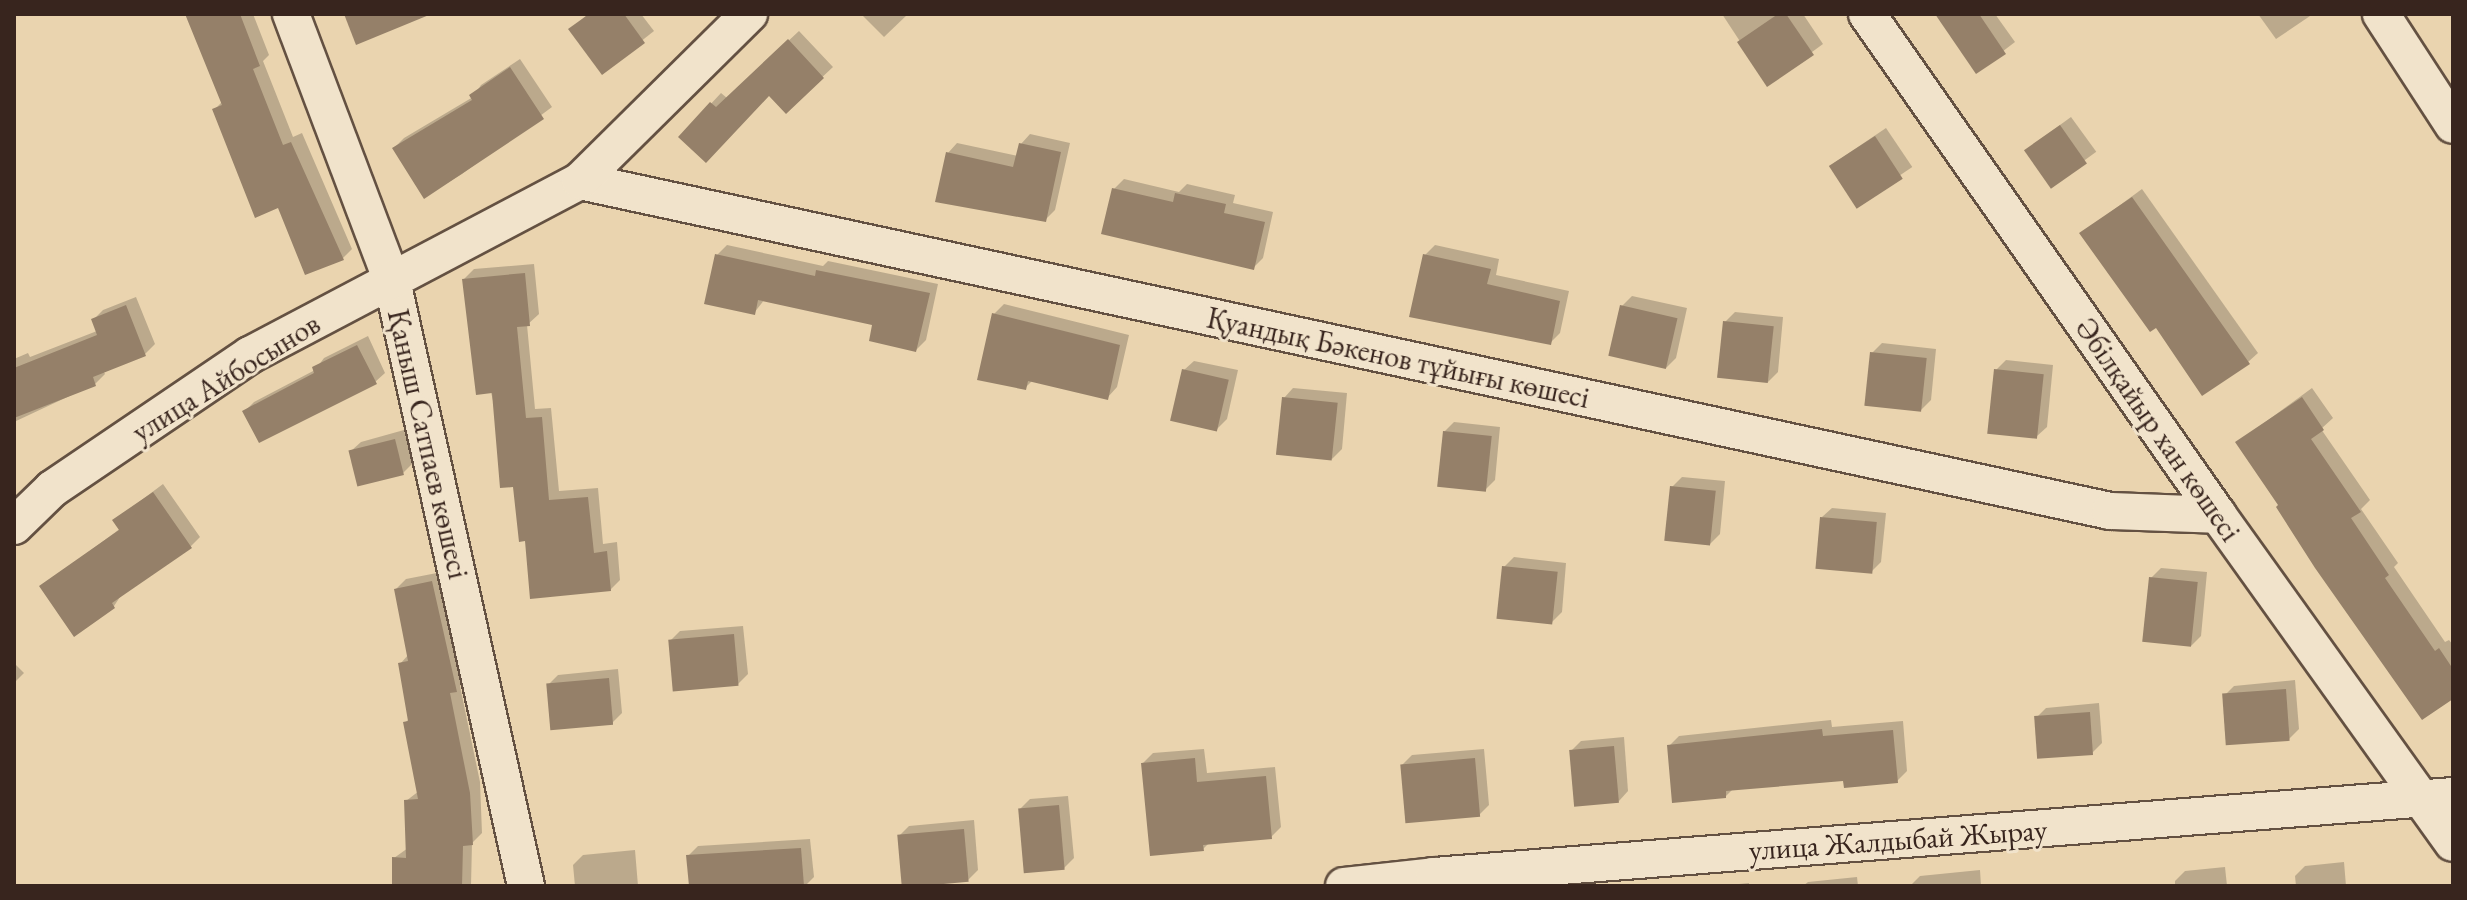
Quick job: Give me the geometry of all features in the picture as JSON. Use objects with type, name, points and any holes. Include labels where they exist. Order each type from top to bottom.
[{"type":"street","name":"Қаныш Сатпаев көшесі","points":[[291,14],[392,281],[526,886]]},
{"type":"street","name":"улица Айбосынов","points":[[14,526],[52,489],[250,355],[580,181],[749,14]]},
{"type":"street","name":"Әбілқайыр хан көшесі","points":[[1867,14],[2218,515],[2437,798],[2453,843]]},
{"type":"street","points":[[2381,14],[2453,125]]},
{"type":"street","name":"Қуандық Бәкенов тұйығы көшесі","points":[[580,181],[2110,511],[2218,515]]},
{"type":"street","name":"улица Жалдыбай Жырау","points":[[1344,886],[1450,874],[2437,798]]},
{"type":"building","points":[[185,14],[240,14],[260,66],[253,69],[283,145],[291,142],[344,260],[305,275],[278,208],[255,218],[212,109],[222,105]]},
{"type":"building","points":[[344,14],[429,14],[429,15],[356,45]]},
{"type":"building","points":[[589,14],[624,14],[645,43],[602,75],[568,29]]},
{"type":"building","points":[[1778,14],[1786,14],[1814,55],[1767,87],[1737,42]]},
{"type":"building","points":[[1935,14],[1979,14],[2006,54],[1976,74]]},
{"type":"building","points":[[788,39],[824,78],[786,114],[769,96],[706,163],[678,137],[710,102],[716,107]]},
{"type":"building","points":[[510,67],[544,119],[424,199],[392,148],[472,100],[469,95]]},
{"type":"building","points":[[2060,125],[2087,164],[2051,189],[2024,150]]},
{"type":"building","points":[[1875,136],[1903,179],[1857,209],[1829,166]]},
{"type":"building","points":[[1019,143],[1061,152],[1046,222],[935,202],[946,152],[1013,167]]},
{"type":"building","points":[[1112,188],[1173,202],[1175,193],[1226,204],[1224,213],[1265,222],[1254,270],[1101,234]]},
{"type":"building","points":[[2132,197],[2250,364],[2202,396],[2156,328],[2150,332],[2079,233]]},
{"type":"building","points":[[715,254],[815,276],[816,270],[930,293],[916,352],[869,341],[872,325],[758,300],[755,315],[704,304]]},
{"type":"building","points":[[1423,254],[1491,269],[1487,284],[1560,301],[1551,345],[1409,317]]},
{"type":"building","points":[[525,273],[530,326],[517,327],[526,418],[542,417],[549,500],[588,497],[594,553],[607,551],[611,591],[530,599],[525,541],[519,542],[513,487],[500,488],[492,393],[476,395],[462,279]]},
{"type":"building","points":[[126,305],[146,356],[93,377],[96,386],[14,418],[14,368],[97,335],[91,319]]},
{"type":"building","points":[[1620,305],[1677,318],[1666,369],[1608,356]]},
{"type":"building","points":[[992,313],[1120,345],[1108,400],[1028,381],[1026,390],[977,380]]},
{"type":"building","points":[[1723,321],[1774,326],[1768,383],[1717,378]]},
{"type":"building","points":[[357,345],[377,384],[259,443],[242,411],[314,373],[312,367]]},
{"type":"building","points":[[1870,352],[1927,358],[1921,412],[1864,406]]},
{"type":"building","points":[[1182,369],[1229,380],[1217,431],[1170,421]]},
{"type":"building","points":[[1994,369],[2044,374],[2037,439],[1987,434]]},
{"type":"building","points":[[1282,397],[1338,403],[1332,461],[1276,455]]},
{"type":"building","points":[[2302,397],[2324,430],[2311,439],[2361,512],[2351,518],[2389,575],[2385,578],[2435,651],[2439,648],[2453,669],[2453,699],[2422,720],[2315,568],[2276,507],[2278,505],[2235,442]]},
{"type":"building","points":[[1443,431],[1492,436],[1486,492],[1437,487]]},
{"type":"building","points":[[395,439],[404,475],[357,487],[348,451]]},
{"type":"building","points":[[1670,486],[1716,491],[1710,546],[1664,541]]},
{"type":"building","points":[[153,492],[192,548],[112,603],[115,608],[74,637],[39,586],[119,530],[112,520]]},
{"type":"building","points":[[1820,517],[1877,522],[1872,574],[1815,569]]},
{"type":"building","points":[[1502,566],[1558,572],[1552,625],[1496,619]]},
{"type":"building","points":[[2149,577],[2198,582],[2191,647],[2142,642]]},
{"type":"building","points":[[432,581],[457,692],[450,693],[470,793],[473,845],[463,846],[462,886],[392,886],[392,857],[406,858],[404,800],[418,799],[403,722],[408,721],[398,663],[408,661],[394,589]]},
{"type":"building","points":[[734,634],[739,686],[673,692],[668,640]]},
{"type":"building","points":[[609,678],[613,725],[550,730],[546,683]]},
{"type":"building","points":[[2286,689],[2290,741],[2226,745],[2222,693]]},
{"type":"building","points":[[2090,712],[2093,755],[2037,759],[2034,716]]},
{"type":"building","points":[[1822,729],[1823,736],[1893,730],[1898,783],[1844,788],[1843,781],[1726,791],[1726,798],[1672,803],[1667,745]]},
{"type":"building","points":[[1614,746],[1619,803],[1574,807],[1569,750]]},
{"type":"building","points":[[1195,758],[1197,782],[1266,776],[1272,839],[1203,845],[1204,851],[1150,856],[1141,763]]},
{"type":"building","points":[[1475,758],[1480,817],[1405,823],[1400,765]]},
{"type":"building","points":[[1059,805],[1065,870],[1024,873],[1018,809]]},
{"type":"building","points":[[964,829],[969,882],[902,886],[897,835]]},
{"type":"building","points":[[801,848],[804,886],[689,886],[686,855]]}]
